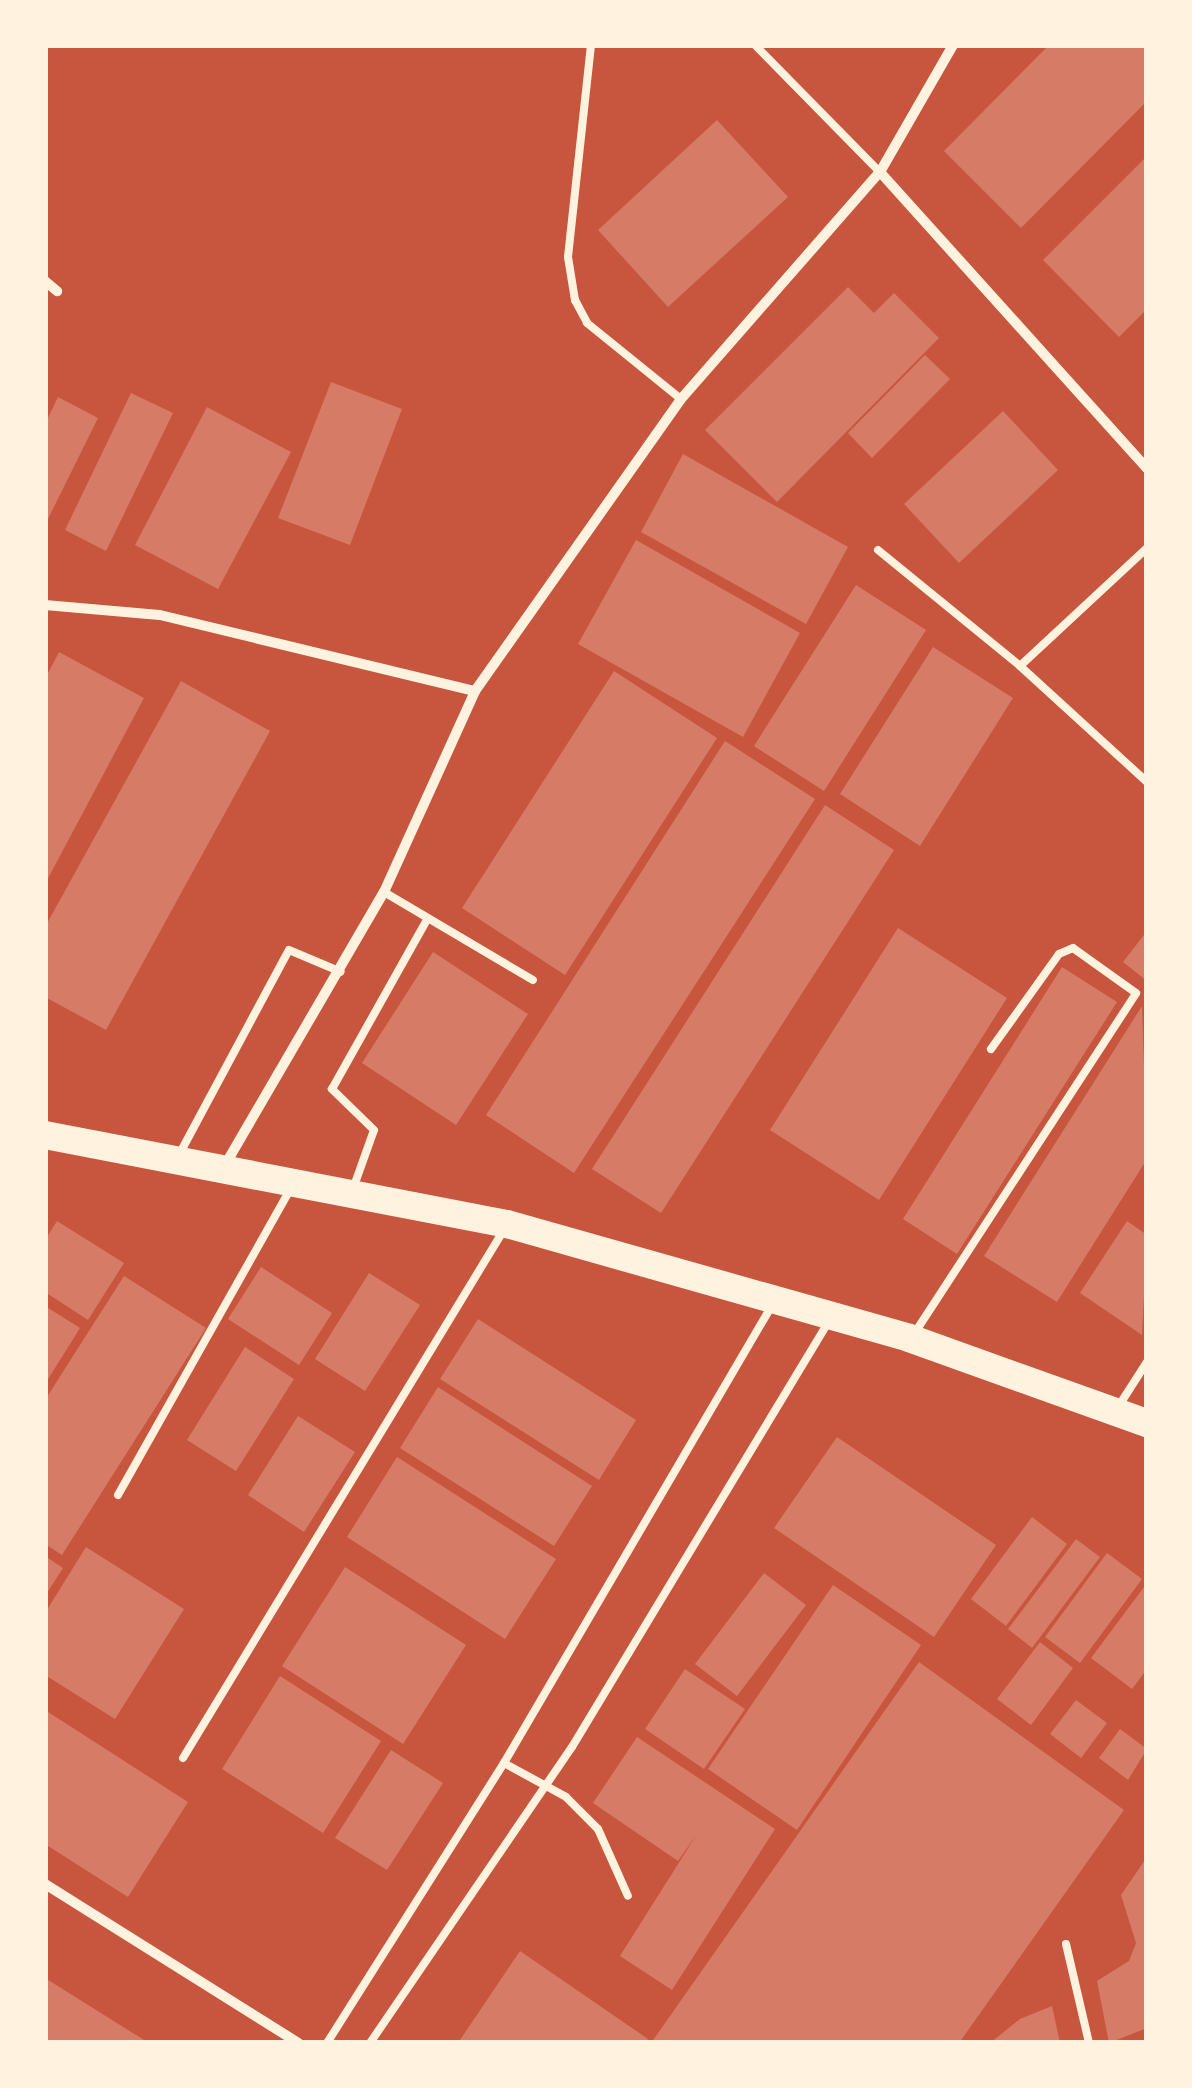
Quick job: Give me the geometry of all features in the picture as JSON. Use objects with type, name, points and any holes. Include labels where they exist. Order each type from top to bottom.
[{"type":"highway","points":[[45,1134],[352,1190],[508,1224],[910,1338],[1147,1423]]},
{"type":"street","points":[[225,1166],[384,892],[476,691],[681,399],[880,172],[953,45]]},
{"type":"street","points":[[880,172],[1147,469]]},
{"type":"street","points":[[45,281],[57,290]]},
{"type":"street","points":[[45,606],[160,616],[476,691]]},
{"type":"street","points":[[45,1884],[298,2043]]},
{"type":"lane","points":[[591,45],[568,257],[576,300],[586,324],[681,399]]},
{"type":"lane","points":[[755,45],[880,172]]},
{"type":"lane","points":[[1020,666],[1147,548]]},
{"type":"lane","points":[[878,550],[1020,666],[1147,782]]},
{"type":"lane","points":[[384,892],[533,980]]},
{"type":"lane","points":[[352,1190],[374,1130],[332,1089],[427,920]]},
{"type":"lane","points":[[910,1338],[1136,993],[1073,948],[1059,954],[991,1048]]},
{"type":"lane","points":[[178,1157],[288,950],[341,972]]},
{"type":"lane","points":[[118,1495],[296,1180]]},
{"type":"lane","points":[[183,1758],[508,1224]]},
{"type":"lane","points":[[327,2043],[504,1762],[757,1342],[774,1298]]},
{"type":"lane","points":[[370,2043],[544,1786],[832,1316]]},
{"type":"lane","points":[[1113,1410],[1147,1362]]},
{"type":"lane","points":[[504,1762],[544,1786],[598,1829],[628,1896]]},
{"type":"lane","points":[[1066,1944],[1089,2043]]},
{"type":"building","points":[[1049,45],[1147,45],[1147,101],[1021,228],[944,151]]},
{"type":"building","points":[[717,120],[788,197],[668,307],[598,230]]},
{"type":"building","points":[[1147,156],[1147,309],[1119,337],[1043,260]]},
{"type":"building","points":[[848,287],[874,313],[894,293],[939,338],[777,502],[705,430]]},
{"type":"building","points":[[925,355],[950,379],[872,458],[848,433]]},
{"type":"building","points":[[331,382],[402,409],[350,545],[278,518]]},
{"type":"building","points":[[131,393],[173,413],[106,551],[65,530]]},
{"type":"building","points":[[58,397],[98,418],[45,525],[45,424]]},
{"type":"building","points":[[207,407],[291,452],[218,589],[135,545]]},
{"type":"building","points":[[1003,411],[1058,470],[959,563],[904,504]]},
{"type":"building","points":[[683,454],[848,547],[806,624],[641,532]]},
{"type":"building","points":[[636,540],[800,633],[743,737],[578,644]]},
{"type":"building","points":[[856,585],[926,630],[824,791],[754,746]]},
{"type":"building","points":[[933,647],[1013,698],[920,846],[840,794]]},
{"type":"building","points":[[59,652],[144,698],[45,884],[45,679]]},
{"type":"building","points":[[614,671],[717,738],[565,975],[462,908]]},
{"type":"building","points":[[181,681],[270,731],[106,1030],[45,997],[45,927]]},
{"type":"building","points":[[725,741],[815,799],[574,1173],[486,1115]]},
{"type":"building","points":[[825,805],[894,850],[661,1213],[592,1169]]},
{"type":"building","points":[[898,928],[1007,998],[879,1200],[770,1130]]},
{"type":"building","points":[[1147,931],[1147,981],[1123,962]]},
{"type":"building","points":[[433,952],[528,1014],[456,1125],[362,1063]]},
{"type":"building","points":[[1062,967],[1117,1002],[957,1254],[903,1219]]},
{"type":"building","points":[[1142,1006],[1147,1159],[1057,1302],[984,1256]]},
{"type":"building","points":[[57,1221],[124,1263],[88,1320],[45,1292],[45,1240]]},
{"type":"building","points":[[1127,1221],[1147,1235],[1142,1335],[1080,1293]]},
{"type":"building","points":[[261,1267],[332,1313],[299,1365],[228,1319]]},
{"type":"building","points":[[369,1273],[420,1305],[365,1391],[315,1359]]},
{"type":"building","points":[[124,1276],[206,1328],[62,1555],[45,1544],[45,1400]]},
{"type":"building","points":[[45,1306],[80,1328],[45,1384]]},
{"type":"building","points":[[478,1319],[636,1420],[599,1480],[440,1379]]},
{"type":"building","points":[[245,1347],[294,1379],[236,1471],[187,1440]]},
{"type":"building","points":[[438,1387],[592,1486],[554,1546],[400,1448]]},
{"type":"building","points":[[298,1416],[355,1452],[304,1532],[248,1495]]},
{"type":"building","points":[[837,1437],[996,1545],[934,1637],[774,1528]]},
{"type":"building","points":[[397,1457],[556,1559],[505,1639],[347,1537]]},
{"type":"building","points":[[1032,1517],[1067,1544],[1006,1626],[971,1599]]},
{"type":"building","points":[[1076,1539],[1100,1557],[1032,1648],[1008,1629]]},
{"type":"building","points":[[86,1547],[184,1609],[115,1719],[45,1675],[45,1613]]},
{"type":"building","points":[[1107,1553],[1142,1579],[1080,1663],[1045,1637]]},
{"type":"building","points":[[45,1556],[63,1568],[45,1596]]},
{"type":"building","points":[[345,1567],[466,1645],[403,1744],[282,1666]]},
{"type":"building","points":[[764,1573],[806,1605],[737,1696],[695,1664]]},
{"type":"building","points":[[1147,1583],[1147,1669],[1132,1689],[1091,1658]]},
{"type":"building","points":[[833,1585],[921,1645],[797,1830],[708,1769]]},
{"type":"building","points":[[1040,1642],[1073,1668],[1031,1725],[997,1699]]},
{"type":"building","points":[[919,1662],[1124,1810],[959,2043],[651,2043]]},
{"type":"building","points":[[685,1669],[745,1709],[704,1769],[645,1729]]},
{"type":"building","points":[[280,1676],[381,1741],[323,1833],[222,1769]]},
{"type":"building","points":[[1076,1700],[1107,1723],[1081,1758],[1050,1734]]},
{"type":"building","points":[[45,1710],[188,1802],[128,1897],[45,1844]]},
{"type":"building","points":[[1120,1729],[1147,1749],[1128,1780],[1099,1758]]},
{"type":"building","points":[[637,1737],[775,1829],[672,1990],[620,1956],[697,1834],[678,1861],[593,1803]]},
{"type":"building","points":[[391,1750],[443,1783],[387,1870],[335,1838]]},
{"type":"building","points":[[1147,1857],[1147,2028],[1109,2043],[1097,1981],[1129,1961],[1136,1943],[1121,1895]]},
{"type":"building","points":[[520,1951],[648,2039],[645,2043],[458,2043]]},
{"type":"building","points":[[45,1978],[144,2040],[45,2043]]},
{"type":"building","points":[[1052,2006],[1060,2043],[990,2043],[1020,2019]]}]
